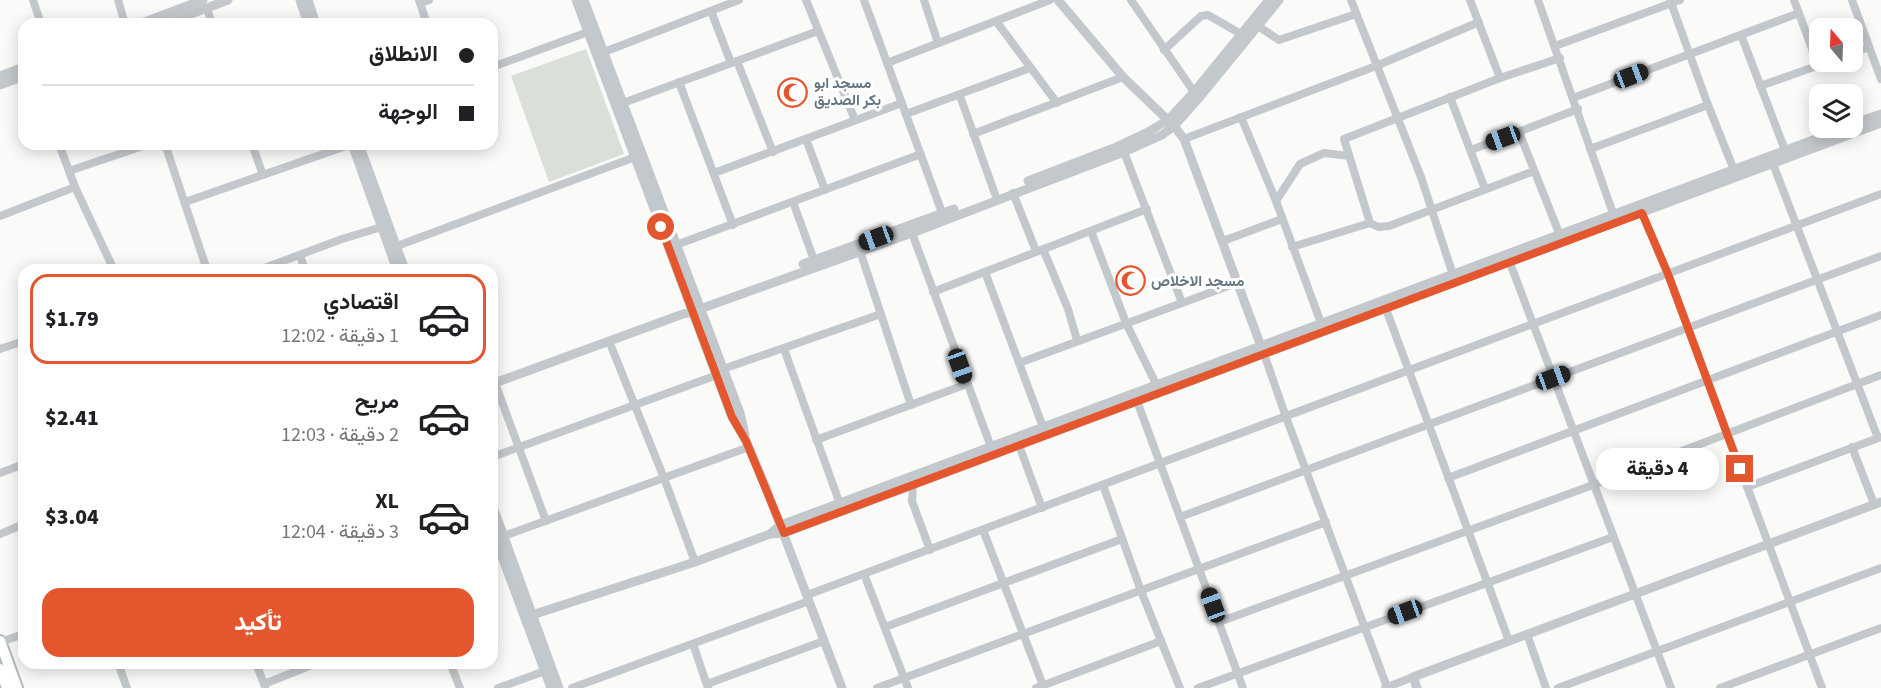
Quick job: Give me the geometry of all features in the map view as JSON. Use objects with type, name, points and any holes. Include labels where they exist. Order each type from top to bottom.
[{"type":"main road","points":[[0,642],[17,688]]},
{"type":"main road","points":[[0,669],[7,688]]},
{"type":"street","points":[[33,0],[39,18]]},
{"type":"street","points":[[118,0],[123,18]]},
{"type":"street","points":[[159,18],[205,4],[228,0]]},
{"type":"street","points":[[300,0],[306,18]]},
{"type":"street","points":[[308,0],[314,18]]},
{"type":"street","points":[[425,18],[419,2],[429,0]]},
{"type":"street","points":[[576,0],[635,157],[696,308],[720,372],[737,427],[748,444],[842,688]]},
{"type":"street","points":[[584,0],[676,245],[696,308]]},
{"type":"street","points":[[604,52],[739,0]]},
{"type":"street","points":[[806,0],[855,120]]},
{"type":"street","points":[[864,0],[943,217]]},
{"type":"street","points":[[924,0],[938,43]]},
{"type":"street","points":[[887,63],[1050,0]]},
{"type":"street","points":[[1131,0],[1196,95]]},
{"type":"street","points":[[1196,95],[1269,0]]},
{"type":"street","points":[[498,382],[683,314],[814,260],[1013,193],[1124,152],[1162,135],[1279,0]]},
{"type":"street","points":[[1352,0],[1421,177],[1453,275]]},
{"type":"street","points":[[1470,0],[1500,78]]},
{"type":"street","points":[[1538,0],[1614,218]]},
{"type":"street","points":[[1794,0],[1809,40]]},
{"type":"street","points":[[1852,0],[1881,79]]},
{"type":"street","points":[[1062,1],[1123,77],[1171,123],[1184,139],[1239,282],[1386,688],[1877,503],[1852,447]]},
{"type":"street","points":[[1555,46],[1674,1],[1689,54],[1734,170]]},
{"type":"street","points":[[176,18],[205,4]]},
{"type":"street","points":[[711,11],[773,152]]},
{"type":"street","points":[[1573,98],[1799,13]]},
{"type":"street","points":[[1258,26],[1279,40],[1356,14]]},
{"type":"street","points":[[1164,50],[1201,16],[1208,15],[1241,34]]},
{"type":"street","points":[[996,21],[1057,103]]},
{"type":"street","points":[[1184,139],[1376,66],[1479,22]]},
{"type":"street","points":[[623,103],[818,31]]},
{"type":"street","points":[[498,65],[588,32]]},
{"type":"street","points":[[1742,35],[1785,150]]},
{"type":"street","points":[[1863,49],[1869,47]]},
{"type":"street","points":[[1370,223],[1348,156],[1345,137],[1500,78],[1560,58]]},
{"type":"street","points":[[906,114],[960,96],[1030,68]]},
{"type":"street","points":[[1761,86],[1809,68]]},
{"type":"street","points":[[0,76],[18,69]]},
{"type":"street","points":[[974,134],[1123,77]]},
{"type":"street","points":[[0,85],[18,78]]},
{"type":"street","points":[[679,82],[733,225]]},
{"type":"street","points":[[960,96],[995,194]]},
{"type":"street","points":[[1450,97],[1485,189]]},
{"type":"street","points":[[714,173],[902,103]]},
{"type":"street","points":[[1590,149],[1708,105]]},
{"type":"street","points":[[1471,150],[1578,110]]},
{"type":"street","points":[[1863,120],[1881,114]]},
{"type":"street","points":[[1241,117],[1276,201],[1322,323]]},
{"type":"street","points":[[696,308],[912,233],[995,194],[1171,123]]},
{"type":"street","points":[[782,529],[980,455],[1019,445],[1137,401],[1263,350],[1322,323],[1559,234],[1614,218],[1773,164],[1881,123]]},
{"type":"street","points":[[1519,132],[1559,234]]},
{"type":"street","points":[[1640,209],[1818,138]]},
{"type":"street","points":[[806,139],[825,190]]},
{"type":"street","points":[[61,150],[75,187],[111,264]]},
{"type":"street","points":[[69,171],[131,150]]},
{"type":"street","points":[[167,150],[205,264]]},
{"type":"street","points":[[254,150],[263,175]]},
{"type":"street","points":[[185,202],[335,150]]},
{"type":"street","points":[[354,150],[403,264]]},
{"type":"street","points":[[361,150],[395,264]]},
{"type":"street","points":[[1124,152],[1182,303]]},
{"type":"street","points":[[1276,201],[1300,164],[1323,153],[1348,156]]},
{"type":"street","points":[[676,245],[921,154]]},
{"type":"street","points":[[397,246],[635,157]]},
{"type":"street","points":[[1747,487],[1879,437],[1773,164]]},
{"type":"street","points":[[1292,247],[1370,223],[1378,227],[1389,226],[1534,171]]},
{"type":"street","points":[[0,216],[75,187]]},
{"type":"street","points":[[1013,193],[1068,309],[1077,340]]},
{"type":"street","points":[[572,688],[693,644],[864,574],[1881,194]]},
{"type":"street","points":[[793,202],[814,260]]},
{"type":"street","points":[[933,292],[1147,209]]},
{"type":"street","points":[[1640,209],[1668,274],[1822,688]]},
{"type":"street","points":[[532,615],[695,562],[770,534],[840,504],[913,485],[980,455],[991,447],[1043,427],[1156,384],[1386,309],[1510,263],[1614,218]]},
{"type":"street","points":[[1223,241],[1282,219]]},
{"type":"street","points":[[275,264],[342,239],[385,226]]},
{"type":"street","points":[[1091,231],[1126,323],[1156,384]]},
{"type":"street","points":[[912,233],[991,447]]},
{"type":"street","points":[[860,251],[911,405]]},
{"type":"street","points":[[300,255],[303,264]]},
{"type":"street","points":[[1180,517],[1881,256]]},
{"type":"street","points":[[1510,263],[1671,688]]},
{"type":"street","points":[[986,272],[1043,427]]},
{"type":"street","points":[[1019,363],[1239,282]]},
{"type":"street","points":[[1386,309],[1466,531],[1509,641]]},
{"type":"street","points":[[498,455],[881,314]]},
{"type":"street","points":[[1448,478],[1881,315]]},
{"type":"street","points":[[609,341],[695,562]]},
{"type":"street","points":[[0,349],[18,343]]},
{"type":"street","points":[[784,349],[840,504]]},
{"type":"street","points":[[1219,622],[1881,375]]},
{"type":"street","points":[[816,440],[967,384]]},
{"type":"street","points":[[498,396],[546,521]]},
{"type":"street","points":[[1137,401],[1243,688]]},
{"type":"street","points":[[504,536],[664,478],[748,444]]},
{"type":"street","points":[[1019,445],[1041,508]]},
{"type":"street","points":[[0,473],[18,466]]},
{"type":"street","points":[[913,485],[912,501],[930,550]]},
{"type":"street","points":[[1103,485],[1141,591],[1180,688]]},
{"type":"street","points":[[498,520],[559,688]]},
{"type":"street","points":[[878,688],[1326,522]]},
{"type":"street","points":[[0,534],[18,526]]},
{"type":"street","points":[[983,530],[1024,633],[1041,687],[1161,641]]},
{"type":"street","points":[[1198,688],[1613,537]]},
{"type":"street","points":[[885,627],[1003,581],[1122,539]]},
{"type":"street","points":[[498,547],[551,688]]},
{"type":"street","points":[[1558,688],[1881,568]]},
{"type":"street","points":[[864,574],[908,688]]},
{"type":"street","points":[[1720,688],[1881,628]]},
{"type":"street","points":[[1527,634],[1546,688]]},
{"type":"street","points":[[0,642],[18,636]]},
{"type":"street","points":[[693,644],[708,686],[824,641]]},
{"type":"street","points":[[120,669],[127,688]]},
{"type":"street","points":[[258,669],[265,686],[303,669]]},
{"type":"street","points":[[452,669],[460,688]]},
{"type":"street","points":[[498,688],[545,671]]},
{"type":"street","points":[[1413,677],[1417,688]]},
{"type":"shaded area","points":[[586,49],[624,154],[549,182],[511,76]]},
{"type":"place","name":"مسجد ابو بكر الصديق","points":[[793,92]]},
{"type":"place","name":"مسجد الاخلاص","points":[[1130,281]]},
{"type":"route","points":[[661,227],[732,417],[746,441],[784,533],[1642,213],[1668,274],[1740,469]]}]
